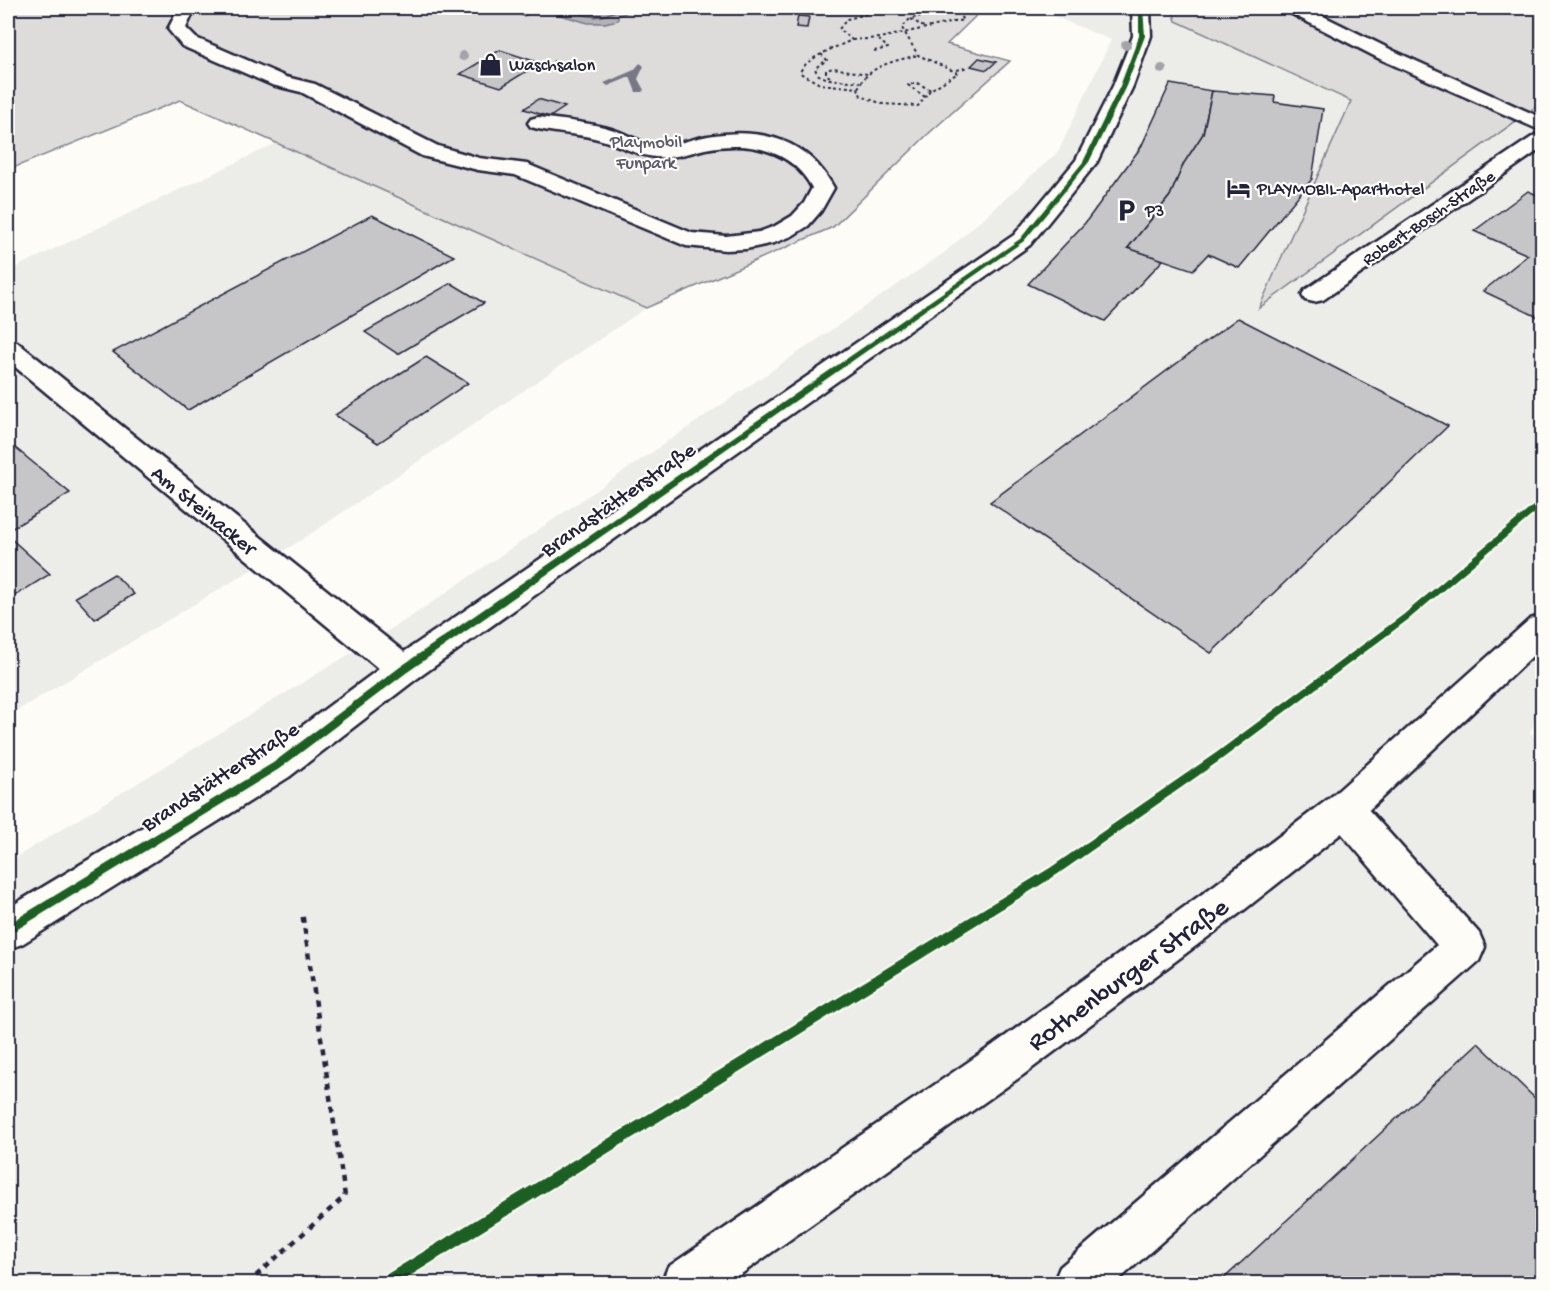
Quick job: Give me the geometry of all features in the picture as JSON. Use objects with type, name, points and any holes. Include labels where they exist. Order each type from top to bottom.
[{"type":"street","points":[[191,8],[184,12],[177,29],[189,42],[279,81],[308,88],[430,151],[478,164],[519,169],[686,239],[709,244],[731,244],[770,237],[788,229],[804,217],[818,202],[823,188],[818,174],[805,161],[769,143],[725,140],[668,151],[653,151],[602,133],[538,123]]},
{"type":"street","name":"Brandstätterstraße","points":[[8,930],[276,766],[403,670],[1022,240],[1086,162],[1123,86],[1142,36],[1141,8]]},
{"type":"street","points":[[1294,8],[1387,55],[1542,124]]},
{"type":"street","name":"Robert-Bosch-Straße","points":[[1314,295],[1542,139]]},
{"type":"street","name":"Am Steinacker","points":[[8,348],[403,670]]},
{"type":"street","name":"Rothenburger Straße","points":[[685,1284],[1008,1060],[1230,897],[1344,809],[1542,628]]},
{"type":"street","points":[[1077,1284],[1465,947],[1344,809]]},
{"type":"path","points":[[879,8],[884,12]]},
{"type":"path","points":[[852,40],[839,29],[844,20],[884,12],[890,8]]},
{"type":"path","points":[[914,10],[919,8]]},
{"type":"path","points":[[936,12],[938,8]]},
{"type":"path","points":[[968,8],[936,12],[910,19],[902,28],[918,55],[956,71],[968,67]]},
{"type":"path","points":[[858,88],[824,85],[804,78],[800,73],[801,68],[821,54],[852,40],[879,40],[963,20],[956,11]]},
{"type":"path","points":[[910,19],[926,29]]},
{"type":"path","points":[[874,51],[888,48],[879,40]]},
{"type":"path","points":[[821,54],[827,60],[817,66],[814,71],[822,77],[860,82]]},
{"type":"path","points":[[918,55],[867,74],[858,88],[861,96],[866,100],[883,104],[918,106],[922,104],[931,90],[947,83],[958,73],[956,71]]},
{"type":"path","points":[[553,62],[572,67]]},
{"type":"path","points":[[834,79],[826,74],[826,70],[833,68],[867,74]]},
{"type":"path","points":[[925,97],[908,85],[917,83],[931,90]]},
{"type":"path","points":[[247,1284],[345,1196],[302,912]]},
{"type":"shaded area","points":[[1034,8],[1172,8],[1176,21],[1351,101],[1260,307],[1542,102],[1542,706],[1530,733],[1542,743],[1542,1283],[8,1284],[8,862],[409,618],[944,253],[1058,152],[1111,40]]},
{"type":"shaded area","points":[[277,143],[646,308],[303,539],[8,716],[8,271]]},
{"type":"green space","name":"Playmobil Funpark","points":[[8,8],[984,8],[947,44],[1010,61],[927,135],[833,227],[646,308],[180,100],[8,170]]},
{"type":"green space","points":[[1172,8],[1542,8],[1542,102],[1259,308],[1351,101],[1176,21]]},
{"type":"water","points":[[536,8],[645,8],[634,9],[618,16],[618,20],[588,23]]},
{"type":"building","points":[[509,8],[536,8],[539,9],[523,16]]},
{"type":"building","points":[[798,16],[809,17],[807,28],[796,27]]},
{"type":"building","points":[[500,50],[540,63],[501,87],[460,74]]},
{"type":"building","points":[[979,58],[996,62],[987,70],[971,66]]},
{"type":"building","name":"P3","points":[[1170,84],[1212,91],[1203,134],[1184,163],[1170,196],[1128,248],[1163,260],[1105,321],[1028,284],[1085,223],[1141,147]]},
{"type":"building","name":"PLAYMOBIL-Aparthotel","points":[[1212,91],[1275,96],[1274,102],[1323,109],[1312,179],[1239,268],[1208,254],[1193,270],[1128,248],[1170,196],[1184,163],[1203,134]]},
{"type":"building","points":[[538,99],[565,107],[550,117],[524,109]]},
{"type":"building","points":[[1528,191],[1542,197],[1542,319],[1483,291],[1528,255],[1474,231]]},
{"type":"building","points":[[372,215],[454,256],[188,410],[113,352]]},
{"type":"building","points":[[451,283],[484,303],[398,354],[365,332]]},
{"type":"building","points":[[1238,318],[1448,426],[1211,653],[990,502]]},
{"type":"building","points":[[426,357],[468,383],[378,443],[335,415]]},
{"type":"building","points":[[8,442],[70,493],[8,531]]},
{"type":"building","points":[[8,536],[50,574],[8,600]]},
{"type":"building","points":[[114,574],[134,594],[95,619],[75,597]]},
{"type":"building","points":[[1478,1043],[1542,1105],[1542,1284],[1218,1284]]},
{"type":"waterway","points":[[639,90],[634,79],[640,66]]},
{"type":"waterway","points":[[608,83],[636,72]]},
{"type":"cycle path","points":[[8,930],[276,766],[403,670],[1022,240],[1086,162],[1123,86],[1142,36],[1141,8]]},
{"type":"cycle path","points":[[384,1284],[1054,871],[1219,756],[1406,617],[1542,503]]},
{"type":"place","name":"Waschsalon","points":[[491,64]]},
{"type":"place","name":"PLAYMOBIL-Aparthotel","points":[[1239,188]]},
{"type":"place","name":"P3","points":[[1127,210]]}]
